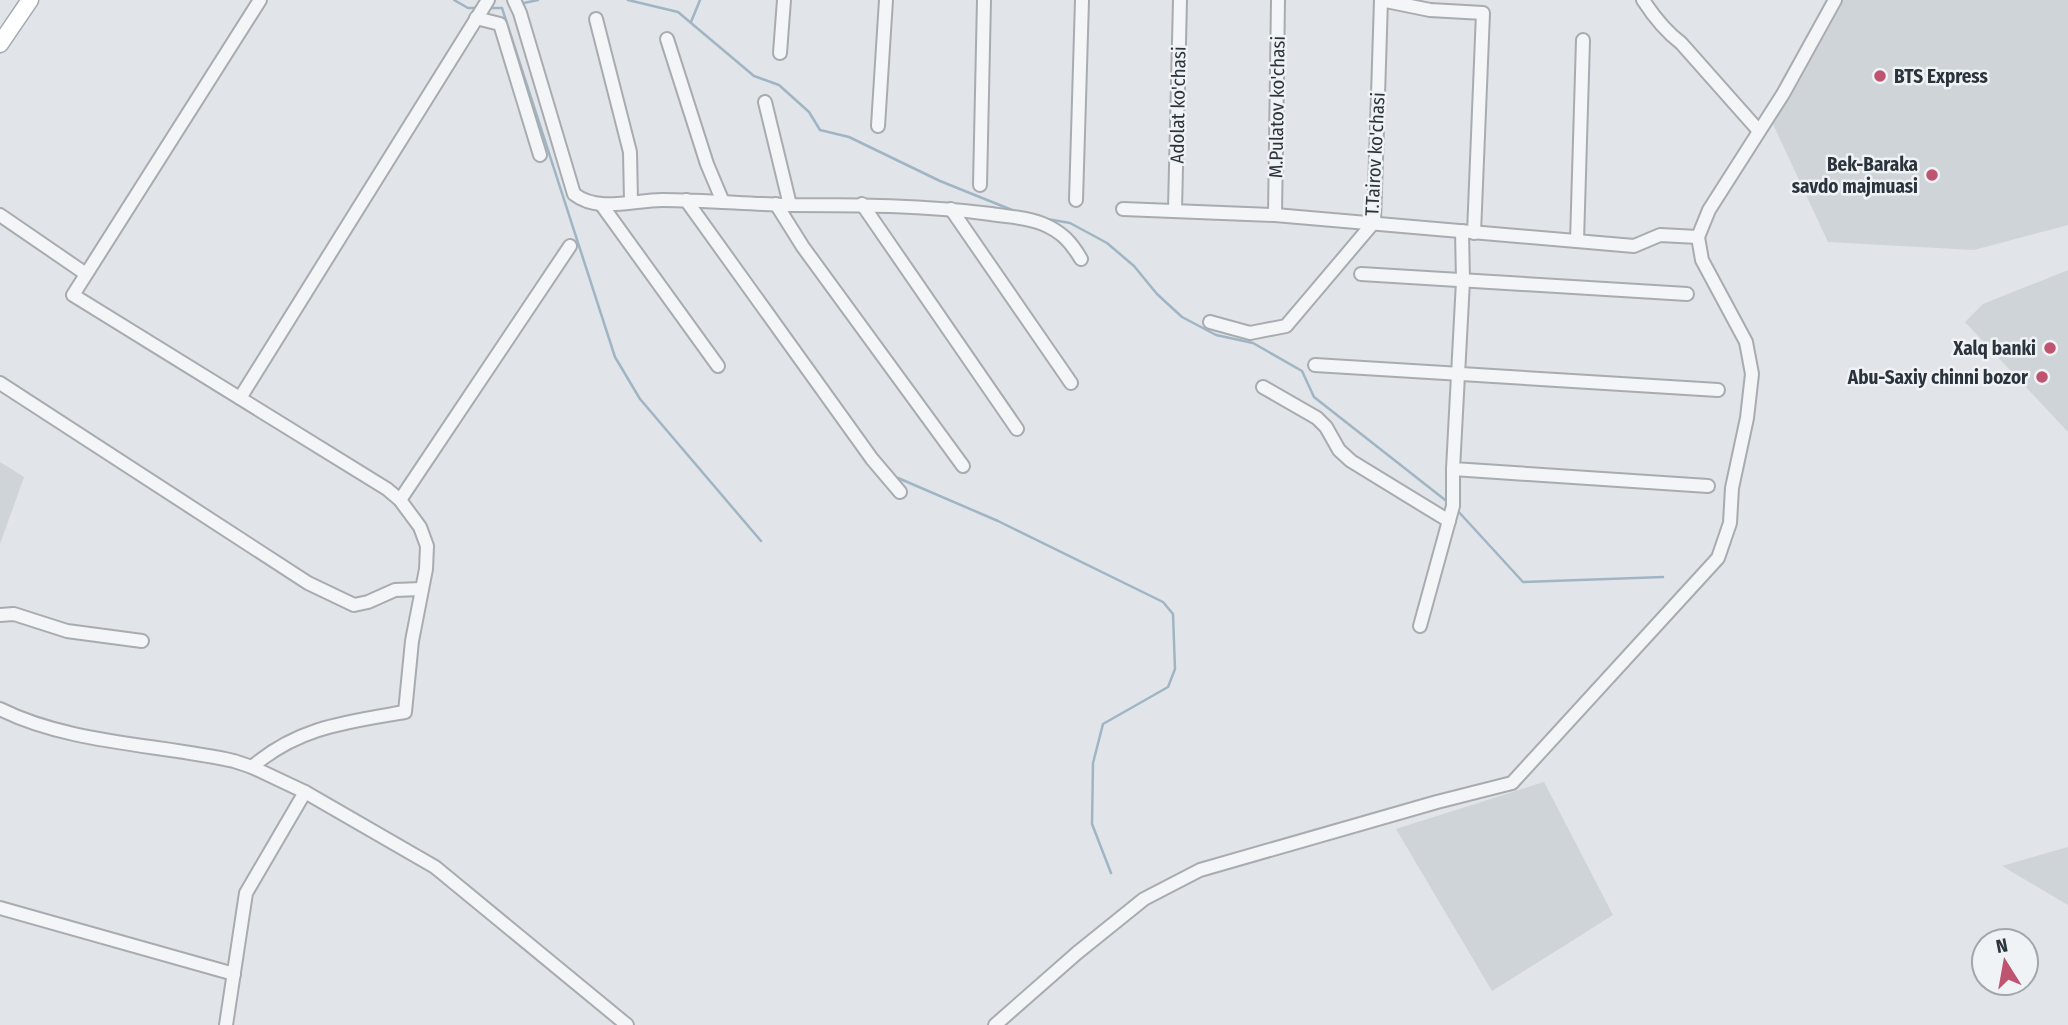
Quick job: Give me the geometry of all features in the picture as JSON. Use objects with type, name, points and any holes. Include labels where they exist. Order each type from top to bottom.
[{"type":"main road","points":[[2,35],[30,0]]},
{"type":"street","points":[[252,766],[268,753],[322,727],[405,712],[412,641],[427,561],[426,539],[400,500],[387,489],[73,295],[260,0]]},
{"type":"street","points":[[240,398],[488,0]]},
{"type":"street","points":[[514,0],[574,194],[584,202],[601,204],[686,200],[951,209],[1043,224],[1067,237],[1082,259]]},
{"type":"street","points":[[780,53],[784,0]]},
{"type":"street","points":[[878,125],[887,0]]},
{"type":"street","points":[[979,185],[984,0]]},
{"type":"street","points":[[1076,200],[1082,0]]},
{"type":"street","name":"Adolat ko'chasi","points":[[1175,209],[1180,0]]},
{"type":"street","name":"M.Pulatov ko'chasi","points":[[1275,215],[1278,0]]},
{"type":"street","points":[[1381,0],[1430,10],[1484,7],[1463,281],[1453,506],[1420,626]]},
{"type":"street","name":"T.Tairov ko'chasi","points":[[1210,322],[1250,333],[1286,326],[1374,222],[1381,0]]},
{"type":"street","points":[[1643,0],[1661,25],[1681,43],[1759,131]]},
{"type":"street","points":[[995,1025],[1144,899],[1200,870],[1512,783],[1704,576],[1718,558],[1727,536],[1732,488],[1747,418],[1752,374],[1746,342],[1702,260],[1698,237],[1709,210],[1759,131],[1835,0]]},
{"type":"street","points":[[477,17],[500,24],[540,155]]},
{"type":"street","points":[[596,19],[630,152],[631,201]]},
{"type":"street","points":[[667,39],[707,164],[723,202]]},
{"type":"street","points":[[1577,242],[1583,40]]},
{"type":"street","points":[[765,102],[790,205]]},
{"type":"street","points":[[686,200],[872,459],[900,492]]},
{"type":"street","points":[[601,204],[718,366]]},
{"type":"street","points":[[776,204],[803,247],[963,466]]},
{"type":"street","points":[[862,204],[1017,429]]},
{"type":"street","points":[[1123,208],[1374,222],[1634,246],[1660,235],[1698,237]]},
{"type":"street","points":[[951,209],[1071,383]]},
{"type":"street","points":[[0,215],[86,274]]},
{"type":"street","points":[[400,500],[570,246]]},
{"type":"street","points":[[1361,274],[1687,294]]},
{"type":"street","points":[[1315,365],[1718,390]]},
{"type":"street","points":[[0,383],[308,583],[347,603],[362,604],[395,590],[421,589]]},
{"type":"street","points":[[1263,387],[1317,418],[1326,426],[1339,450],[1351,461],[1449,521]]},
{"type":"street","points":[[1453,469],[1708,485]]},
{"type":"street","points":[[0,615],[14,614],[68,631],[142,641]]},
{"type":"street","points":[[0,709],[61,731],[217,757],[252,766],[305,792],[435,867],[626,1025]]},
{"type":"street","points":[[226,1025],[246,893],[305,792]]},
{"type":"street","points":[[0,908],[234,974]]},
{"type":"shaded area","name":"Bek-Baraka savdo majmuasi","points":[[1842,0],[2068,0],[2068,225],[1974,250],[1828,242],[1773,124]]},
{"type":"shaded area","name":"Abu-Saxiy chinni bozor","points":[[2068,270],[2068,432],[1965,322],[1983,304]]},
{"type":"shaded area","points":[[0,462],[24,477],[0,544]]},
{"type":"shaded area","points":[[1544,782],[1613,915],[1492,991],[1396,829]]},
{"type":"shaded area","points":[[2068,847],[2068,905],[2002,866]]},
{"type":"waterway","points":[[454,0],[468,8],[476,8]]},
{"type":"waterway","points":[[519,4],[538,0]]},
{"type":"waterway","points":[[628,0],[678,12],[754,76],[779,85],[809,112],[820,130],[849,137],[940,181],[1017,212]]},
{"type":"waterway","points":[[691,22],[700,0]]},
{"type":"waterway","points":[[486,8],[502,8],[615,357],[640,399],[761,541]]},
{"type":"waterway","points":[[1047,219],[1070,223],[1107,243],[1134,266],[1157,294],[1182,317],[1216,335],[1253,343],[1302,371],[1314,397],[1449,503]]},
{"type":"waterway","points":[[898,478],[998,521],[1163,602],[1173,614],[1175,669],[1168,687],[1103,724],[1093,763],[1092,824],[1111,873]]},
{"type":"waterway","points":[[1457,510],[1523,582],[1663,577]]},
{"type":"place","name":"BTS Express","points":[[1880,76]]},
{"type":"place","name":"Bek-Baraka savdo majmuasi","points":[[1932,175]]},
{"type":"place","name":"Xalq banki","points":[[2050,348]]},
{"type":"place","name":"Abu-Saxiy chinni bozor","points":[[2042,377]]}]
